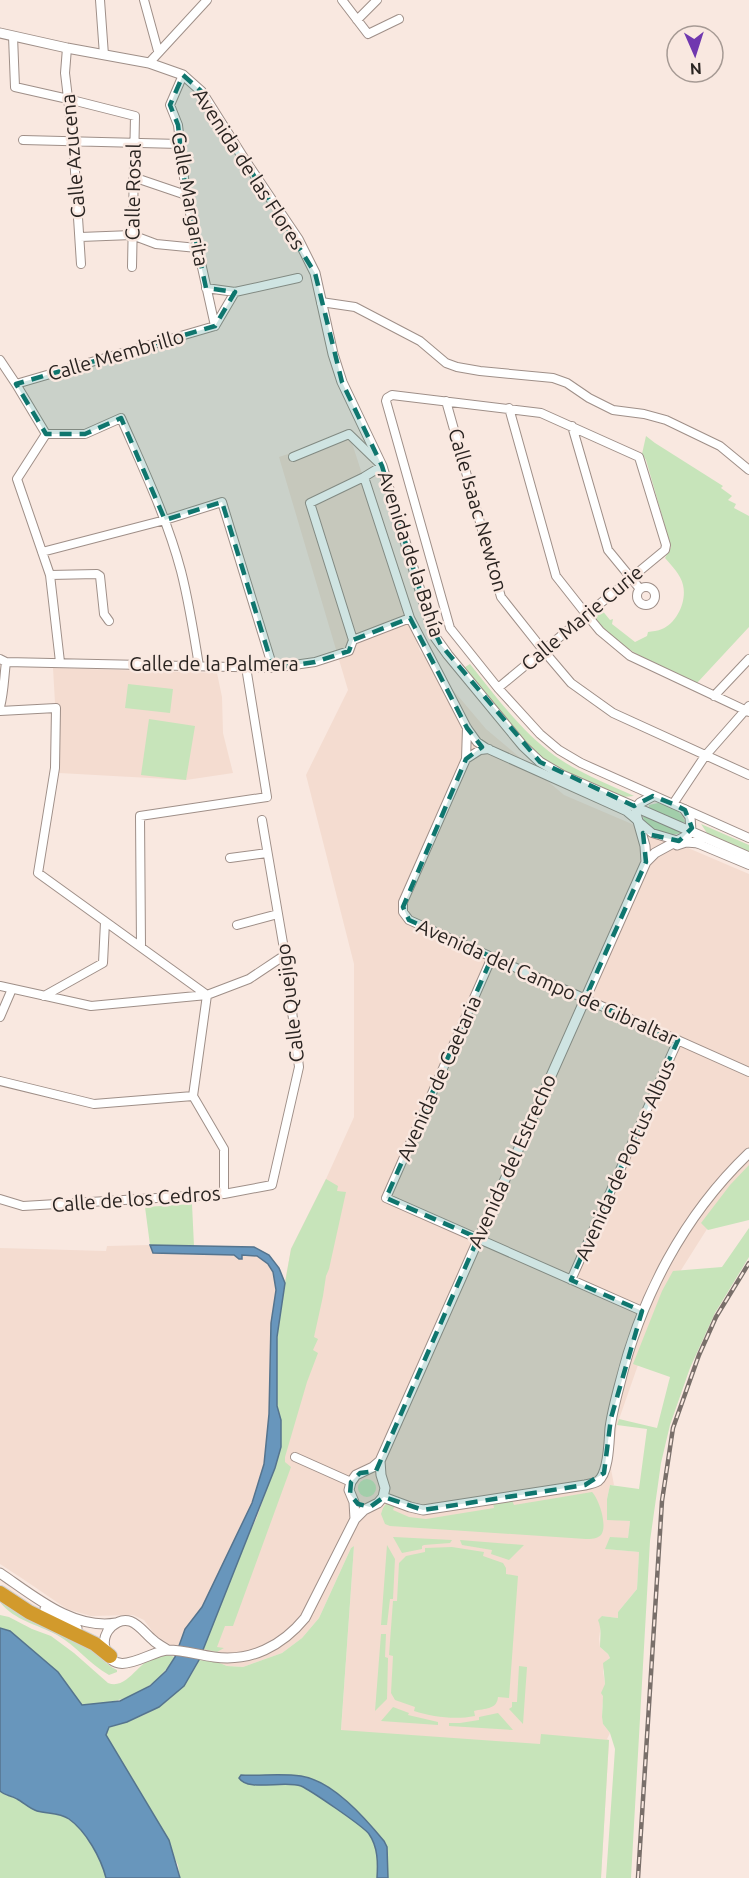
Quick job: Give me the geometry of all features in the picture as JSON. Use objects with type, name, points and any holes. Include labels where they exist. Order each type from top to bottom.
[{"type":"highway","points":[[0,1593],[29,1612],[108,1652]]},
{"type":"street","points":[[100,0],[104,55]]},
{"type":"street","points":[[144,0],[158,51]]},
{"type":"street","points":[[149,63],[207,0]]},
{"type":"street","points":[[342,0],[368,34],[399,19]]},
{"type":"street","points":[[357,20],[376,0]]},
{"type":"street","name":"Avenida de las Flores","points":[[0,33],[149,63],[183,75],[201,92],[298,240],[315,273]]},
{"type":"street","points":[[13,36],[15,87],[68,99]]},
{"type":"street","name":"Calle Azucena","points":[[67,48],[65,73],[73,140],[81,264]]},
{"type":"street","name":"Calle Margarita","points":[[183,75],[170,105],[178,125],[186,195],[215,326]]},
{"type":"street","name":"Calle Rosal","points":[[68,99],[135,116],[132,267]]},
{"type":"street","points":[[22,140],[180,144]]},
{"type":"street","points":[[133,177],[186,195]]},
{"type":"street","points":[[80,237],[132,235],[156,244],[197,248]]},
{"type":"street","name":"Avenida de la Bahía","points":[[315,273],[333,354],[342,382],[382,466],[430,623],[441,645],[532,756],[562,775],[749,857]]},
{"type":"street","points":[[206,288],[235,291],[298,278]]},
{"type":"street","points":[[215,326],[235,291]]},
{"type":"street","points":[[321,302],[355,307],[420,341],[446,363],[457,367],[553,378],[567,383],[613,410],[644,414],[666,420],[720,446],[749,470]]},
{"type":"street","name":"Calle Membrillo","points":[[16,384],[215,326]]},
{"type":"street","points":[[0,360],[4,373],[16,384],[46,434]]},
{"type":"street","points":[[640,589],[608,550],[572,426],[542,413],[509,408],[392,395],[387,398],[450,628],[498,688],[540,734],[581,763],[749,838]]},
{"type":"street","name":"Calle Isaac Newton","points":[[446,400],[501,597],[543,650],[571,683],[613,713],[749,775]]},
{"type":"street","points":[[509,408],[556,576],[600,632],[630,656],[714,696],[748,709],[705,756],[673,804]]},
{"type":"street","points":[[46,434],[85,434],[121,418],[165,520],[181,570],[199,666]]},
{"type":"street","name":"Calle Marie Curie","points":[[498,688],[666,547],[639,457],[572,426]]},
{"type":"street","points":[[46,434],[17,479],[50,575],[60,662]]},
{"type":"street","points":[[293,457],[349,434],[382,466],[310,503],[353,640]]},
{"type":"street","points":[[364,477],[410,618]]},
{"type":"street","points":[[42,552],[165,520],[222,502],[273,668]]},
{"type":"street","points":[[50,575],[97,573],[104,614],[109,621]]},
{"type":"street","name":"Avenida de la Bahía","points":[[410,618],[467,729],[477,742],[617,807],[637,819],[652,833],[699,843],[749,865]]},
{"type":"street","name":"Calle de la Palmera","points":[[3,660],[273,668],[307,664],[349,651],[353,640],[410,618]]},
{"type":"street","points":[[714,696],[749,659]]},
{"type":"street","points":[[3,660],[4,691],[0,709],[56,708],[55,768],[38,873],[207,995]]},
{"type":"street","points":[[141,947],[140,816],[267,797],[246,667]]},
{"type":"street","name":"Avenida del Campo de Gibraltar","points":[[467,729],[466,759],[403,902],[409,920],[749,1072]]},
{"type":"street","points":[[466,759],[480,750],[489,749]]},
{"type":"street","points":[[646,862],[645,846],[637,819],[637,807],[653,796]]},
{"type":"street","points":[[646,862],[661,850],[688,835],[691,831],[690,817],[685,810]]},
{"type":"street","name":"Calle Quejigo","points":[[262,820],[285,955],[299,1067],[272,1185]]},
{"type":"street","points":[[661,850],[686,842],[699,843]]},
{"type":"street","points":[[230,858],[267,853]]},
{"type":"street","name":"Avenida del Estrecho","points":[[382,1480],[380,1461],[646,862]]},
{"type":"street","points":[[237,925],[278,914]]},
{"type":"street","points":[[44,996],[103,963],[105,922]]},
{"type":"street","points":[[0,986],[92,1006],[207,995],[249,979],[285,955]]},
{"type":"street","name":"Avenida de Caetaria","points":[[478,1239],[386,1198],[492,957]]},
{"type":"street","points":[[0,1017],[12,989]]},
{"type":"street","points":[[207,995],[193,1096],[224,1149],[224,1194]]},
{"type":"street","name":"Avenida de Portus Albus","points":[[571,1281],[678,1040]]},
{"type":"street","points":[[0,1081],[94,1104],[193,1096]]},
{"type":"street","points":[[383,1497],[423,1510],[597,1482],[604,1473],[611,1418],[628,1351],[642,1311],[665,1265],[698,1211],[749,1153]]},
{"type":"street","name":"Calle de los Cedros","points":[[0,1199],[23,1206],[224,1194],[272,1185]]},
{"type":"street","points":[[478,1239],[642,1311]]},
{"type":"street","points":[[295,1457],[351,1482]]},
{"type":"street","points":[[355,1520],[354,1502],[349,1490],[351,1482],[356,1475],[380,1461]]},
{"type":"street","points":[[0,1580],[92,1637],[117,1662],[133,1663],[146,1655],[168,1650],[217,1657],[251,1656],[282,1642],[295,1631],[305,1618],[355,1520],[364,1510],[378,1503],[383,1497],[385,1488],[382,1480],[376,1474],[364,1472]]},
{"type":"street","points":[[354,1502],[370,1507]]},
{"type":"street","points":[[0,1574],[70,1617],[93,1623],[130,1621],[139,1625],[151,1639],[168,1650]]},
{"type":"street","points":[[108,1652],[106,1634],[116,1623]]},
{"type":"street","points":[[140,1659],[147,1646],[145,1632]]},
{"type":"highlighted area","points":[[183,75],[201,91],[315,273],[342,382],[382,466],[430,623],[441,645],[540,762],[634,806],[653,796],[673,804],[685,810],[692,828],[679,841],[643,833],[646,862],[585,999],[678,1040],[571,1280],[642,1311],[611,1418],[604,1473],[585,1485],[423,1510],[384,1497],[370,1507],[358,1504],[350,1494],[351,1482],[360,1473],[376,1471],[478,1238],[386,1198],[492,957],[409,920],[403,907],[466,759],[482,747],[467,728],[410,618],[353,640],[349,651],[315,662],[273,668],[222,502],[165,520],[121,418],[85,434],[46,434],[16,384],[215,326],[235,292],[206,288],[186,195],[178,125],[170,105]]},
{"type":"shaded area","points":[[349,434],[420,651],[486,729],[564,795],[749,874],[749,1173],[731,1191],[659,1305],[617,1425],[611,1469],[614,1485],[610,1485],[607,1499],[607,1519],[630,1521],[628,1538],[609,1542],[606,1549],[639,1552],[637,1589],[618,1612],[618,1618],[602,1616],[599,1639],[600,1647],[610,1658],[606,1661],[603,1671],[605,1684],[603,1724],[610,1733],[607,1739],[609,1740],[601,1878],[338,1774],[354,1546],[351,1548],[319,1618],[302,1638],[282,1653],[243,1667],[175,1657],[178,1645],[171,1645],[155,1635],[144,1620],[133,1615],[91,1616],[67,1609],[0,1564],[0,1248],[106,1251],[107,1246],[150,1245],[154,1253],[216,1255],[254,1247],[269,1255],[285,1281],[291,1249],[354,1117],[354,964],[306,775],[348,690],[279,457]]},
{"type":"shaded area","points":[[53,668],[217,673],[222,697],[223,733],[233,773],[186,780],[59,773]]},
{"type":"green space","points":[[646,436],[723,486],[721,488],[732,496],[728,500],[736,504],[734,508],[749,516],[749,627],[697,683],[627,648],[592,616],[601,609],[610,620],[613,619],[612,624],[635,642],[647,636],[648,632],[660,630],[672,622],[680,611],[684,598],[682,581],[665,558],[671,547],[646,460],[642,454]]},
{"type":"green space","points":[[470,664],[509,713],[555,756],[574,768],[634,796],[615,795],[562,771],[537,756],[462,669]]},
{"type":"green space","points":[[128,684],[173,689],[170,713],[125,708]]},
{"type":"green space","points":[[149,719],[195,726],[186,780],[141,775]]},
{"type":"green space","points":[[658,803],[671,807],[685,822],[680,823],[649,809],[649,805]]},
{"type":"green space","points":[[646,815],[681,832],[670,835],[656,831],[644,822],[643,817]]},
{"type":"green space","points":[[701,824],[749,845],[749,853],[709,836]]},
{"type":"green space","points":[[749,1165],[749,1220],[708,1230],[701,1223],[730,1185]]},
{"type":"green space","points":[[326,1179],[338,1186],[337,1191],[346,1192],[314,1337],[318,1339],[313,1350],[318,1353],[285,1457],[285,1462],[291,1467],[233,1626],[225,1626],[217,1647],[224,1648],[217,1652],[203,1649],[237,1560],[257,1517],[281,1447],[281,1420],[277,1406],[277,1337],[285,1283],[291,1249]]},
{"type":"green space","points":[[192,1204],[194,1246],[150,1245],[145,1207]]},
{"type":"green space","points":[[749,1228],[749,1257],[715,1313],[690,1368],[670,1425],[661,1463],[650,1541],[631,1878],[606,1878],[615,1749],[602,1717],[603,1696],[601,1693],[605,1684],[603,1663],[610,1658],[600,1647],[598,1620],[602,1616],[618,1618],[618,1612],[637,1589],[639,1552],[605,1549],[610,1537],[628,1538],[630,1521],[607,1520],[607,1499],[610,1485],[639,1489],[647,1429],[617,1425],[619,1419],[657,1428],[670,1377],[633,1364],[662,1291],[673,1271],[722,1267]]},
{"type":"green space","points":[[363,1479],[371,1479],[376,1484],[374,1495],[363,1497],[358,1492],[358,1484]]},
{"type":"green space","points":[[592,1492],[600,1506],[604,1525],[601,1535],[592,1539],[390,1526],[385,1524],[381,1514],[386,1504],[395,1505],[393,1510],[409,1517],[426,1519],[494,1508],[493,1503],[512,1500],[514,1505]]},
{"type":"green space","points":[[393,1537],[452,1540],[450,1543],[424,1545],[422,1549],[402,1553]]},
{"type":"green space","points":[[460,1540],[524,1545],[509,1560],[491,1554],[492,1550],[462,1545]]},
{"type":"green space","points":[[387,1545],[395,1559],[393,1599],[390,1599],[387,1625],[381,1625]]},
{"type":"green space","points":[[354,1546],[341,1730],[540,1744],[541,1734],[609,1740],[601,1878],[180,1878],[178,1865],[148,1805],[106,1735],[109,1727],[150,1712],[173,1696],[192,1674],[199,1660],[243,1667],[282,1653],[302,1638],[319,1618],[351,1548]]},
{"type":"green space","points":[[452,1547],[484,1552],[483,1556],[503,1563],[506,1574],[518,1576],[509,1698],[498,1697],[493,1706],[474,1711],[475,1716],[460,1718],[421,1713],[414,1711],[415,1707],[395,1700],[391,1693],[393,1656],[389,1655],[393,1601],[397,1601],[399,1563],[406,1556],[425,1552],[425,1548]]},
{"type":"green space","points":[[0,1599],[84,1643],[117,1672],[109,1675],[102,1671],[64,1639],[12,1614],[0,1602]]},
{"type":"green space","points":[[0,1615],[51,1636],[108,1683],[122,1682],[154,1657],[164,1655],[175,1657],[157,1679],[136,1694],[111,1702],[82,1705],[58,1672],[10,1631],[0,1628]]},
{"type":"green space","points":[[381,1634],[386,1634],[387,1699],[375,1711]]},
{"type":"green space","points":[[519,1666],[527,1667],[523,1724],[509,1709],[512,1707],[512,1702],[517,1702]]},
{"type":"green space","points":[[393,1707],[409,1713],[408,1715],[438,1722],[438,1725],[381,1721]]},
{"type":"green space","points":[[498,1713],[513,1730],[449,1726],[449,1723],[479,1720],[479,1717]]},
{"type":"green space","points":[[0,1791],[31,1808],[56,1813],[74,1823],[94,1849],[106,1878],[0,1878]]},
{"type":"water","points":[[150,1245],[254,1247],[269,1255],[279,1268],[285,1283],[277,1337],[277,1406],[281,1420],[281,1447],[275,1468],[199,1660],[184,1686],[159,1707],[127,1722],[109,1727],[106,1735],[169,1840],[180,1878],[106,1878],[92,1846],[81,1830],[69,1819],[57,1814],[34,1810],[0,1791],[0,1628],[10,1631],[58,1672],[82,1705],[120,1701],[150,1686],[166,1671],[175,1657],[185,1629],[202,1607],[252,1503],[264,1464],[269,1414],[271,1323],[276,1290],[273,1272],[268,1264],[257,1256],[242,1255],[242,1259],[239,1259],[234,1255],[153,1253]]},
{"type":"water","points":[[241,1775],[301,1776],[325,1785],[358,1812],[384,1841],[387,1847],[388,1878],[377,1878],[376,1850],[369,1834],[336,1808],[301,1786],[250,1784],[239,1778]]},
{"type":"railway","points":[[638,1878],[662,1501],[673,1428],[699,1355],[716,1317],[749,1263]]}]
